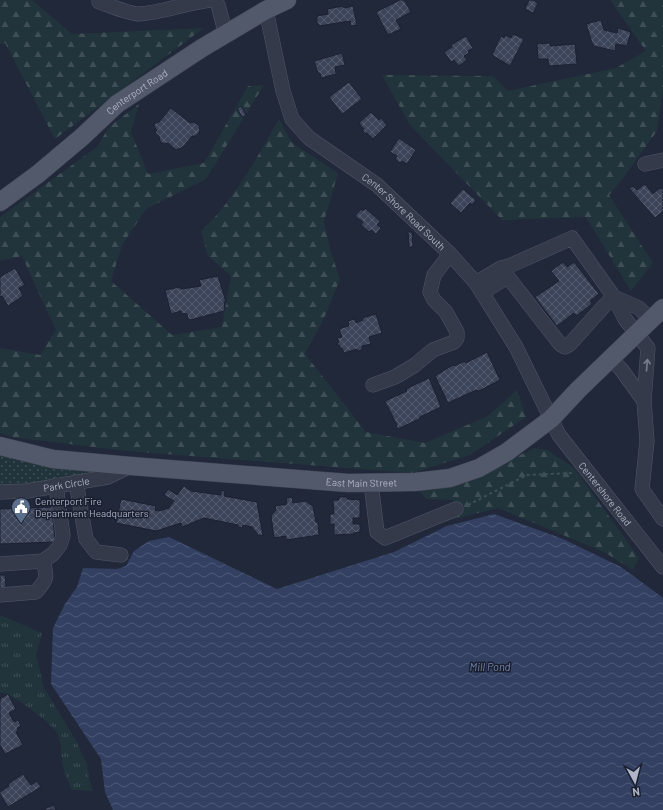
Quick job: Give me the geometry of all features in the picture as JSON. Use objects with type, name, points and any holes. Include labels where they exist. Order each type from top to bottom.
[{"type":"main road","name":"Centerport Road","points":[[0,202],[38,174],[118,104],[202,48],[266,10],[287,0]]},
{"type":"main road","name":"East Main Street","points":[[0,446],[53,459],[348,483],[415,482],[450,478],[479,468],[507,452],[551,419],[610,358],[657,314]]},
{"type":"street","points":[[99,2],[136,14],[215,0],[218,5],[226,34]]},
{"type":"street","name":"Center Shore Road South","points":[[266,10],[283,91],[292,119],[310,138],[377,185],[450,254],[479,288],[516,347],[551,419]]},
{"type":"street","points":[[645,164],[663,160]]},
{"type":"street","points":[[479,288],[504,272],[510,266],[572,238],[614,297],[625,319],[648,348],[644,401],[647,441],[642,489],[663,519]]},
{"type":"street","points":[[373,385],[395,377],[415,366],[434,350],[454,342],[457,338],[457,332],[446,312],[434,300],[430,292],[434,275],[450,254]]},
{"type":"street","points":[[504,272],[560,344],[565,347],[570,344],[614,297]]},
{"type":"street","points":[[614,297],[657,314]]},
{"type":"street","points":[[610,358],[621,369],[644,401]]},
{"type":"street","name":"Centershore Road","points":[[551,419],[559,435],[663,567]]},
{"type":"street","name":"Park Circle","points":[[0,492],[28,491],[108,477],[131,466]]},
{"type":"street","points":[[76,482],[86,539],[96,552],[121,554]]},
{"type":"street","points":[[371,483],[378,532],[385,538],[456,509]]},
{"type":"street","points":[[0,564],[43,561],[53,554],[60,545],[63,536],[56,485]]},
{"type":"street","points":[[0,595],[36,592],[45,581],[46,572],[43,561]]},
{"type":"path","points":[[456,509],[470,505],[527,475],[588,472]]},
{"type":"green space","points":[[0,0],[32,0],[72,34],[204,28],[55,139],[5,43],[0,44]]},
{"type":"green space","points":[[610,0],[663,0],[663,89],[657,131],[609,195],[653,263],[631,291],[586,217],[502,220],[410,125],[382,75],[493,76],[508,91],[616,68],[646,51]]},
{"type":"green space","points":[[264,85],[206,179],[146,209],[122,245],[111,281],[172,335],[222,327],[231,276],[208,256],[201,231],[234,193],[254,163],[279,119],[292,143],[338,173],[324,221],[330,249],[340,279],[325,316],[305,354],[366,432],[425,443],[488,416],[517,390],[526,417],[470,455],[412,473],[126,451],[12,437],[0,433],[0,348],[40,355],[56,330],[22,256],[0,261],[0,217],[97,147],[109,127],[139,104],[131,132],[148,174],[204,163],[248,86]]},
{"type":"green space","points":[[534,448],[547,450],[574,468],[639,558],[633,570],[604,552],[498,508],[427,526],[457,511],[453,500],[426,499],[419,490],[487,472]]},
{"type":"green space","points":[[0,450],[109,473],[0,488]]},
{"type":"green space","points":[[0,615],[42,633],[36,655],[44,688],[75,739],[87,764],[89,779],[93,791],[72,790],[63,765],[59,738],[54,728],[31,709],[13,697],[0,692]]},
{"type":"water","name":"Mill Pond","points":[[494,514],[563,539],[621,567],[662,597],[663,810],[113,810],[105,792],[101,759],[51,684],[53,628],[65,604],[77,587],[83,568],[117,569],[126,566],[134,551],[149,541],[169,537],[277,589],[394,552],[447,526]]},
{"type":"building","points":[[400,0],[404,0],[411,12],[396,20],[401,29],[388,35],[376,12]]},
{"type":"building","points":[[529,0],[533,0],[538,3],[533,13],[525,9]]},
{"type":"building","points":[[343,6],[344,8],[353,6],[357,25],[351,26],[350,21],[319,26],[319,24],[317,24],[317,16],[328,14],[327,9]]},
{"type":"building","points":[[601,20],[604,30],[617,33],[618,28],[631,32],[627,46],[616,44],[615,51],[594,46],[586,24]]},
{"type":"building","points":[[513,34],[524,39],[510,66],[492,55],[501,36],[504,38],[505,35],[511,38]]},
{"type":"building","points":[[466,36],[473,48],[464,56],[467,60],[459,66],[454,60],[451,62],[444,52],[452,47],[451,45]]},
{"type":"building","points":[[550,43],[550,46],[575,44],[577,64],[549,66],[548,59],[538,59],[537,44]]},
{"type":"building","points":[[342,53],[345,65],[335,67],[336,74],[321,78],[314,61]]},
{"type":"building","points":[[349,82],[362,99],[342,114],[329,97]]},
{"type":"building","points":[[241,106],[246,115],[242,117],[237,108]]},
{"type":"building","points":[[171,108],[190,123],[194,122],[199,126],[200,131],[196,136],[192,136],[183,147],[176,150],[168,143],[164,144],[160,141],[159,136],[155,133],[157,130],[154,125],[159,122]]},
{"type":"building","points":[[371,112],[379,120],[381,118],[387,125],[373,139],[362,130],[364,129],[359,123]]},
{"type":"building","points":[[399,138],[416,150],[407,164],[402,161],[400,163],[395,159],[397,156],[390,152]]},
{"type":"building","points":[[645,184],[653,194],[660,188],[663,188],[663,211],[655,218],[629,188],[633,186],[637,190]]},
{"type":"building","points":[[463,189],[476,200],[472,205],[470,203],[461,213],[450,203]]},
{"type":"building","points":[[365,208],[380,221],[377,225],[381,228],[376,234],[371,230],[369,232],[361,225],[363,222],[355,216],[361,209],[363,211]]},
{"type":"building","points":[[408,232],[412,232],[413,247],[409,247]]},
{"type":"building","points":[[563,262],[567,267],[574,262],[599,294],[590,301],[592,304],[576,316],[574,313],[557,326],[535,297],[559,281],[551,271]]},
{"type":"building","points":[[15,268],[25,285],[19,288],[23,296],[8,306],[2,296],[0,297],[0,277]]},
{"type":"building","points":[[218,276],[226,302],[224,302],[224,311],[190,320],[188,319],[187,314],[181,313],[181,311],[171,314],[165,290],[180,287],[181,289],[201,286],[199,280]]},
{"type":"building","points":[[376,314],[382,333],[369,337],[371,344],[362,346],[362,350],[358,351],[357,349],[344,353],[342,348],[341,349],[339,345],[337,345],[339,342],[337,338],[342,337],[339,329],[348,326],[348,321],[355,319],[356,323],[363,320],[362,318]]},
{"type":"building","points":[[487,352],[500,380],[479,391],[476,390],[448,403],[435,376],[453,365],[454,366],[465,361],[466,363]]},
{"type":"building","points":[[429,378],[441,407],[398,429],[385,401],[407,391],[406,389]]},
{"type":"building","points":[[184,486],[191,491],[221,495],[221,490],[225,491],[224,496],[257,502],[263,536],[258,535],[252,527],[243,525],[242,528],[238,527],[238,525],[204,518],[182,527],[181,523],[156,531],[116,523],[121,499],[156,506],[155,510],[159,511],[169,508],[174,501],[164,495],[168,489],[177,495]]},
{"type":"building","points":[[292,497],[293,503],[305,501],[313,506],[316,522],[318,523],[319,535],[286,540],[286,536],[274,538],[271,516],[276,510],[275,506],[287,504],[286,498]]},
{"type":"building","points":[[339,497],[360,500],[360,518],[353,518],[353,524],[360,524],[360,532],[354,534],[334,535],[334,524],[330,524],[330,514],[334,514],[333,500],[339,500]]},
{"type":"building","points":[[52,507],[55,542],[0,544],[0,509]]},
{"type":"building","points":[[0,575],[5,575],[6,587],[0,588]]},
{"type":"building","points":[[8,694],[16,709],[9,713],[14,722],[18,720],[21,726],[17,728],[18,731],[16,732],[23,745],[5,754],[0,745],[0,699]]},
{"type":"building","points":[[23,774],[31,785],[37,781],[41,787],[8,807],[0,792],[9,786],[8,784]]},
{"type":"building","points":[[54,805],[56,810],[44,810],[44,809]]},
{"type":"place","name":"Centerport Fire Department Headquarters","points":[[21,524]]}]
